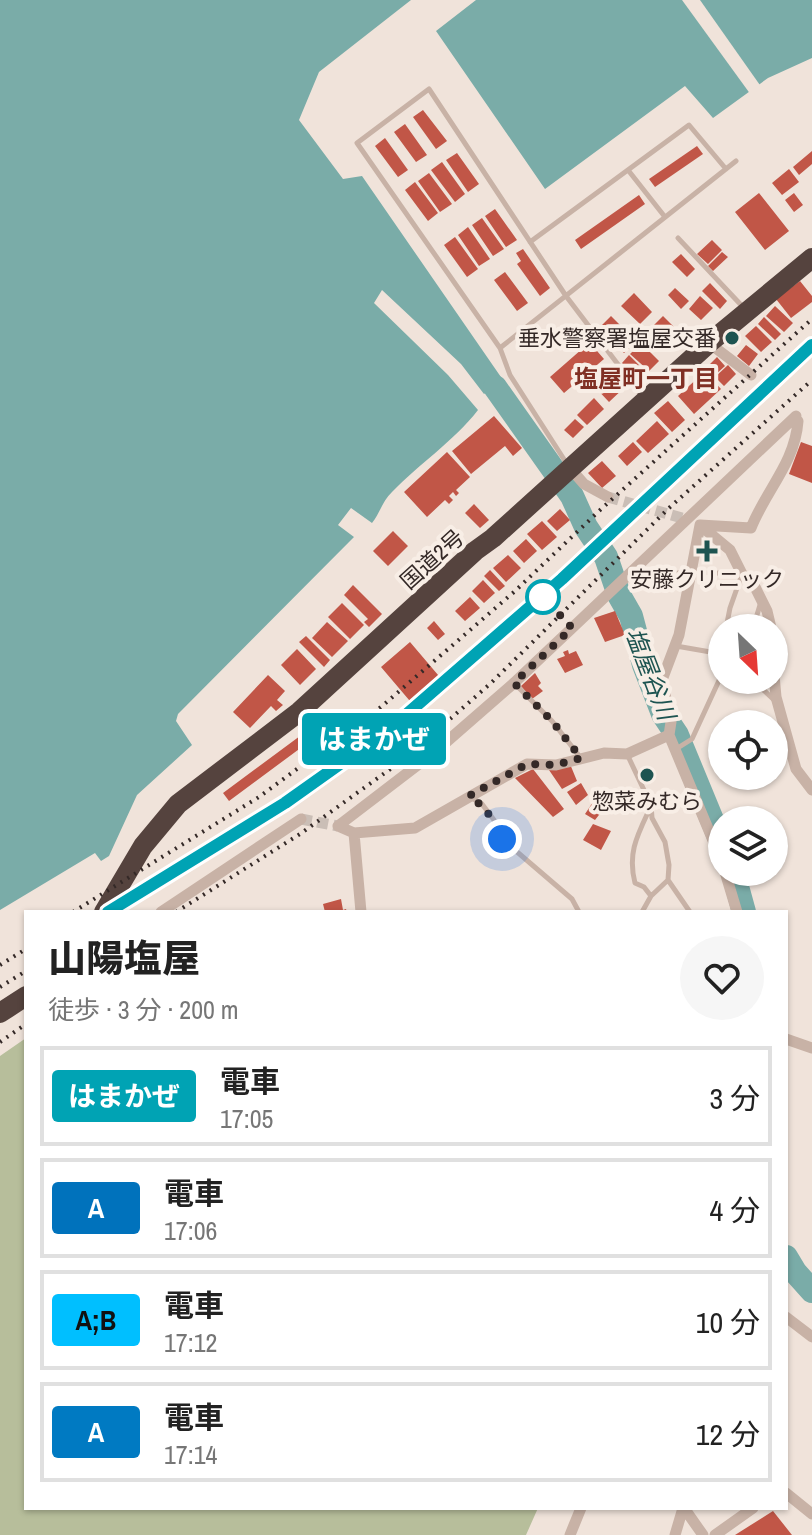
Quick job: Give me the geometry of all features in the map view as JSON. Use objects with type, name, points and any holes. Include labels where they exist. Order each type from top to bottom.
[{"type":"highway","name":"国道2号","points":[[105,910],[154,831],[178,804],[299,712],[709,343],[812,258]]},
{"type":"highway","points":[[0,1013],[24,997]]},
{"type":"street","points":[[709,343],[751,375]]},
{"type":"street","points":[[796,417],[812,427]]},
{"type":"street","points":[[670,729],[627,754],[604,753],[556,765],[527,764],[415,828],[354,833],[338,826],[436,751],[514,683],[796,417]]},
{"type":"street","points":[[700,525],[751,528],[758,509],[796,443],[796,417]]},
{"type":"street","points":[[563,475],[608,497]]},
{"type":"street","points":[[685,519],[700,525],[730,550],[742,574],[755,587],[766,614]]},
{"type":"street","points":[[700,525],[675,646],[662,680],[670,729],[680,747],[708,824]]},
{"type":"street","points":[[777,694],[796,769],[812,790]]},
{"type":"street","points":[[164,910],[301,819]]},
{"type":"street","points":[[354,833],[361,910]]},
{"type":"street","points":[[729,886],[736,910]]},
{"type":"street","points":[[788,1039],[811,1045],[812,1048]]},
{"type":"street","points":[[788,1319],[812,1337]]},
{"type":"street","points":[[788,1495],[812,1514]]},
{"type":"street","points":[[570,1535],[580,1510]]},
{"type":"street","points":[[675,1535],[682,1510]]},
{"type":"street","points":[[684,1510],[703,1535]]},
{"type":"street","points":[[715,1535],[750,1510]]},
{"type":"lane","points":[[563,475],[510,375],[500,348],[357,143],[429,89],[566,296],[646,401]]},
{"type":"lane","points":[[530,242],[689,125],[726,169]]},
{"type":"lane","points":[[500,348],[736,161]]},
{"type":"lane","points":[[628,170],[665,217]]},
{"type":"lane","points":[[678,238],[746,311]]},
{"type":"lane","points":[[625,577],[692,572],[742,574],[729,614]]},
{"type":"lane","points":[[757,614],[761,600]]},
{"type":"lane","points":[[675,646],[708,652]]},
{"type":"lane","points":[[514,683],[552,721],[581,758]]},
{"type":"lane","points":[[680,747],[692,739],[713,694]]},
{"type":"lane","points":[[768,694],[778,704]]},
{"type":"lane","points":[[627,754],[651,805],[652,818],[665,842],[668,880],[689,910]]},
{"type":"lane","points":[[469,796],[482,804],[494,820],[502,839],[572,899],[578,910]]},
{"type":"lane","points":[[651,805],[637,833],[631,867],[635,883],[644,887],[651,896]]},
{"type":"lane","points":[[643,910],[651,896],[668,880]]},
{"type":"green space","points":[[24,1039],[24,1510],[537,1510],[526,1535],[0,1535],[0,1056]]},
{"type":"water","points":[[0,0],[411,0],[319,72],[299,120],[343,179],[362,176],[503,380],[484,394],[461,364],[382,290],[374,303],[448,375],[478,410],[389,495],[372,523],[351,508],[338,525],[354,537],[178,714],[176,721],[192,745],[137,795],[109,856],[101,861],[95,853],[0,910]]},
{"type":"water","points":[[476,0],[812,0],[812,58],[768,78],[713,118],[685,86],[545,189],[436,31]]},
{"type":"pier","points":[[682,0],[700,0],[762,88],[751,95]]},
{"type":"building","points":[[423,110],[447,141],[436,149],[413,117]]},
{"type":"building","points":[[405,124],[427,155],[416,162],[394,132]]},
{"type":"building","points":[[385,138],[408,170],[398,177],[375,146]]},
{"type":"building","points":[[697,146],[703,154],[655,187],[649,179]]},
{"type":"building","points":[[812,151],[812,164],[799,175],[793,167]]},
{"type":"building","points":[[457,153],[479,184],[468,192],[446,160]]},
{"type":"building","points":[[442,162],[465,194],[455,202],[431,170]]},
{"type":"building","points":[[789,169],[799,182],[782,195],[772,183]]},
{"type":"building","points":[[429,173],[452,204],[440,212],[418,181]]},
{"type":"building","points":[[415,182],[438,213],[428,221],[405,190]]},
{"type":"building","points":[[759,193],[789,231],[765,250],[735,212]]},
{"type":"building","points":[[794,193],[803,205],[794,212],[785,200]]},
{"type":"building","points":[[639,195],[645,204],[581,249],[575,240]]},
{"type":"building","points":[[495,209],[517,240],[506,247],[485,216]]},
{"type":"building","points":[[482,218],[504,249],[493,256],[472,225]]},
{"type":"building","points":[[468,227],[490,259],[479,266],[458,235]]},
{"type":"building","points":[[455,237],[478,269],[467,277],[444,245]]},
{"type":"building","points":[[712,240],[722,250],[708,264],[697,254]]},
{"type":"building","points":[[523,249],[550,288],[540,296],[517,264],[521,261],[516,253]]},
{"type":"building","points":[[722,252],[728,257],[713,271],[708,266]]},
{"type":"building","points":[[681,254],[695,269],[687,277],[672,262]]},
{"type":"building","points":[[505,272],[528,303],[517,311],[494,280]]},
{"type":"building","points":[[800,281],[812,296],[812,302],[791,318],[776,299]]},
{"type":"building","points":[[710,283],[727,301],[720,309],[702,291]]},
{"type":"building","points":[[675,288],[689,301],[681,309],[668,295]]},
{"type":"building","points":[[634,293],[652,312],[640,324],[621,306]]},
{"type":"building","points":[[700,296],[713,308],[701,320],[689,309]]},
{"type":"building","points":[[775,306],[793,323],[784,332],[766,316]]},
{"type":"building","points":[[611,316],[636,341],[624,353],[599,328]]},
{"type":"building","points":[[663,316],[679,332],[659,349],[644,335]]},
{"type":"building","points":[[764,317],[781,334],[775,340],[758,324]]},
{"type":"building","points":[[756,326],[772,342],[761,352],[745,336]]},
{"type":"building","points":[[584,336],[604,359],[564,393],[550,377],[582,349],[576,343]]},
{"type":"building","points":[[641,343],[659,361],[649,371],[630,354]]},
{"type":"building","points":[[746,345],[758,354],[749,366],[737,356]]},
{"type":"building","points":[[629,355],[644,370],[637,377],[622,363]]},
{"type":"building","points":[[717,357],[725,366],[714,376],[706,368]]},
{"type":"building","points":[[728,365],[736,374],[724,386],[715,377]]},
{"type":"building","points":[[611,371],[625,387],[609,402],[594,386]]},
{"type":"building","points":[[701,375],[707,382],[711,378],[721,389],[694,414],[678,396]]},
{"type":"building","points":[[594,398],[604,409],[587,425],[577,415]]},
{"type":"building","points":[[668,401],[685,420],[672,432],[654,413]]},
{"type":"building","points":[[494,416],[522,448],[513,456],[505,446],[471,474],[452,451]]},
{"type":"building","points":[[575,419],[584,427],[573,438],[564,430]]},
{"type":"building","points":[[657,421],[669,434],[648,453],[636,441]]},
{"type":"building","points":[[633,442],[642,452],[627,466],[618,456]]},
{"type":"building","points":[[801,442],[812,446],[812,483],[789,474]]},
{"type":"building","points":[[447,452],[470,477],[456,490],[459,493],[456,496],[453,492],[449,496],[453,500],[449,504],[445,500],[427,517],[404,492]]},
{"type":"building","points":[[602,461],[616,476],[602,488],[588,473]]},
{"type":"building","points":[[474,504],[489,520],[480,528],[465,513]]},
{"type":"building","points":[[560,509],[570,520],[557,531],[547,521]]},
{"type":"building","points":[[542,521],[557,537],[542,550],[527,534]]},
{"type":"building","points":[[393,531],[408,546],[388,566],[373,551]]},
{"type":"building","points":[[526,539],[537,551],[524,563],[513,551]]},
{"type":"building","points":[[508,555],[521,568],[506,582],[493,568]]},
{"type":"building","points":[[490,570],[505,586],[499,591],[484,576]]},
{"type":"building","points":[[483,580],[495,593],[484,603],[472,591]]},
{"type":"building","points":[[353,585],[382,614],[369,627],[364,622],[368,619],[344,595]]},
{"type":"building","points":[[470,597],[480,608],[465,621],[455,611]]},
{"type":"building","points":[[342,603],[364,625],[350,639],[328,617]]},
{"type":"building","points":[[615,611],[625,635],[605,642],[594,618]]},
{"type":"building","points":[[434,621],[445,634],[438,640],[427,628]]},
{"type":"building","points":[[327,622],[348,641],[332,657],[312,638]]},
{"type":"building","points":[[306,636],[330,660],[324,667],[299,642]]},
{"type":"building","points":[[410,642],[444,682],[415,707],[381,667]]},
{"type":"building","points":[[297,649],[316,669],[300,685],[281,665]]},
{"type":"building","points":[[568,650],[569,654],[576,651],[583,665],[565,673],[557,659],[565,656],[563,652]]},
{"type":"building","points":[[535,673],[541,683],[538,686],[543,691],[532,699],[521,686]]},
{"type":"building","points":[[268,675],[285,691],[277,700],[283,705],[276,711],[271,706],[250,728],[233,712]]},
{"type":"building","points":[[327,716],[333,724],[229,801],[223,793]]},
{"type":"building","points":[[570,764],[577,781],[562,789],[549,770]]},
{"type":"building","points":[[533,769],[564,809],[553,817],[515,778]]},
{"type":"building","points":[[581,783],[588,795],[576,805],[567,792]]},
{"type":"building","points":[[595,799],[606,806],[595,820],[585,814]]},
{"type":"building","points":[[593,824],[611,831],[601,850],[583,840]]},
{"type":"building","points":[[341,899],[343,910],[324,910],[323,904]]},
{"type":"building","points":[[773,1511],[792,1535],[735,1535]]},
{"type":"waterway","name":"塩屋谷川","points":[[495,387],[572,496],[586,527],[606,557],[619,595],[631,616],[644,665],[663,714],[677,735],[708,810]]},
{"type":"waterway","name":"塩屋谷川","points":[[737,886],[743,910]]},
{"type":"waterway","name":"塩屋谷川","points":[[788,1260],[812,1291]]},
{"type":"tunnel","points":[[608,497],[682,518]]},
{"type":"tunnel","points":[[301,819],[338,826]]},
{"type":"railway","points":[[76,910],[259,797],[381,707],[514,592],[812,319]]},
{"type":"railway","points":[[111,910],[285,803],[392,727],[562,579],[812,345]]},
{"type":"railway","points":[[179,910],[300,834],[407,757],[491,683],[669,508],[812,380]]},
{"type":"railway","points":[[0,965],[24,950]]},
{"type":"railway","points":[[0,987],[24,972]]},
{"type":"railway","points":[[0,1042],[24,1025]]},
{"type":"train","name":"はまかぜ","points":[[111,910],[285,803],[392,727],[562,579],[812,345]]},
{"type":"place","name":"垂水警察署塩屋交番","points":[[732,338]]},
{"type":"place","name":"安藤クリニック","points":[[707,551]]},
{"type":"place","name":"惣菜みむら","points":[[647,775]]},
{"type":"district","name":"塩屋町一丁目","points":[[646,379]]},
{"type":"route","points":[[502,839],[494,820],[482,804],[469,796],[527,764],[556,765],[581,758],[552,721],[514,683],[572,628],[543,597]]}]
